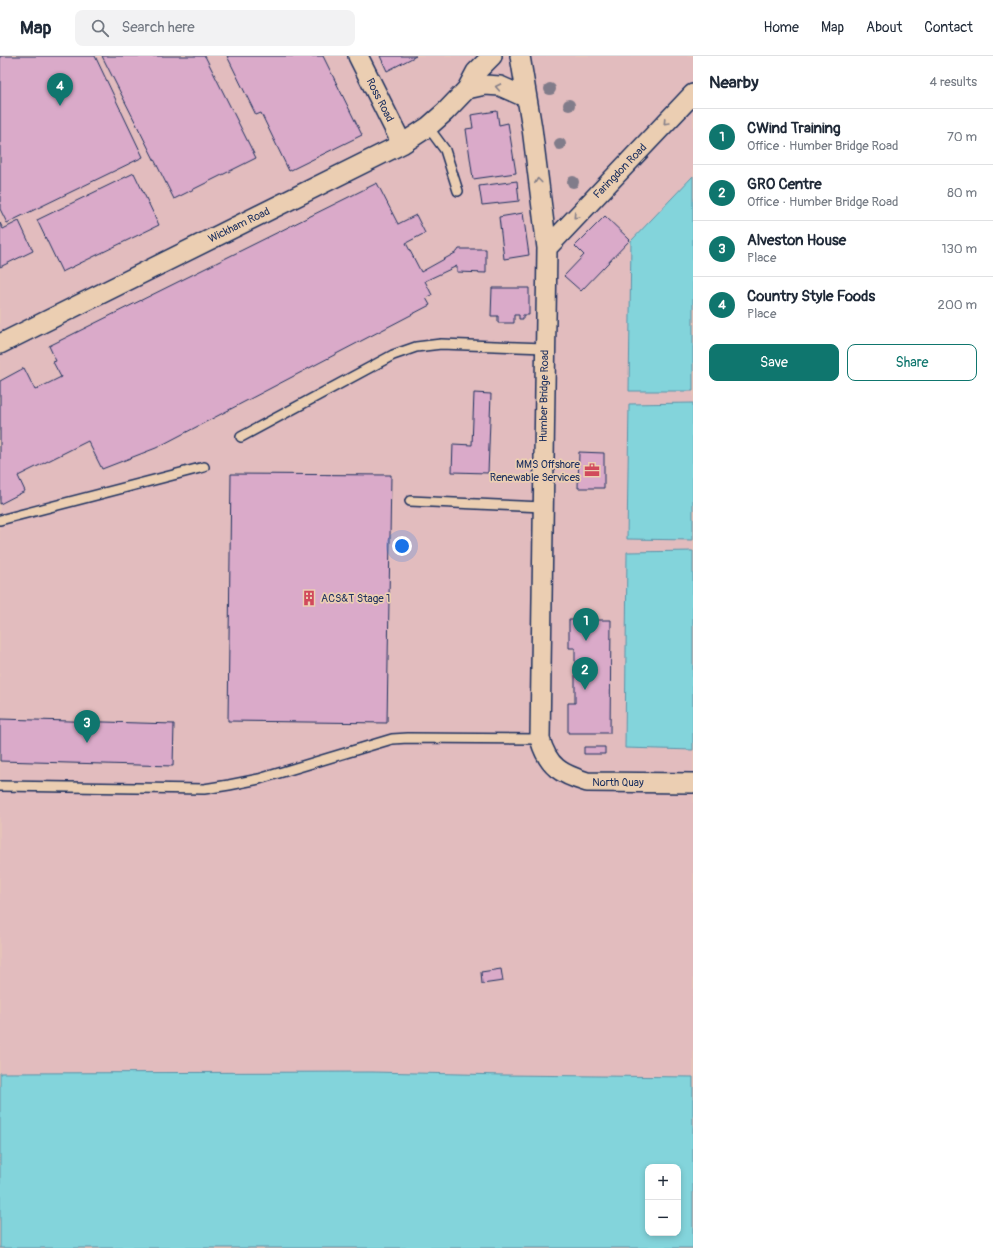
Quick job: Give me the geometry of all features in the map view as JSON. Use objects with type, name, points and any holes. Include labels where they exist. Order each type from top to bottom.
[{"type":"street","name":"Ross Road","points":[[358,56],[402,144]]},
{"type":"street","name":"Wickham Road","points":[[0,344],[402,144],[428,127],[445,112],[467,89],[476,72],[492,56]]},
{"type":"street","name":"Humber Bridge Road","points":[[520,56],[532,128],[547,248],[540,739]]},
{"type":"street","points":[[467,89],[485,85],[500,86],[527,98]]},
{"type":"street","name":"Faringdon Road","points":[[547,248],[693,94]]},
{"type":"street","name":"North Quay","points":[[540,739],[544,753],[555,766],[571,777],[587,782],[693,783]]},
{"type":"lane","points":[[428,127],[444,150],[458,191]]},
{"type":"lane","points":[[241,437],[393,355],[416,347],[441,344],[545,348]]},
{"type":"lane","points":[[0,520],[204,467]]},
{"type":"lane","points":[[410,501],[543,508]]},
{"type":"lane","points":[[0,786],[204,789],[259,779],[392,739],[540,739]]},
{"type":"shaded area","points":[[0,56],[693,56],[693,176],[631,241],[629,391],[693,391],[693,403],[629,404],[627,539],[693,540],[693,551],[627,552],[625,748],[693,750],[693,1077],[372,1072],[0,1073]]},
{"type":"water","points":[[693,176],[693,391],[629,391],[631,241]]},
{"type":"water","points":[[693,403],[693,540],[627,539],[629,404]]},
{"type":"water","points":[[693,551],[693,750],[625,748],[627,552]]},
{"type":"water","points":[[372,1072],[693,1077],[693,1248],[0,1248],[0,1073]]},
{"type":"building","points":[[0,56],[95,56],[143,157],[7,223],[0,209]]},
{"type":"building","points":[[102,56],[205,56],[256,158],[174,199]]},
{"type":"building","points":[[227,56],[323,56],[362,135],[289,171],[261,113],[256,115]]},
{"type":"building","points":[[380,56],[416,56],[387,71]]},
{"type":"building","points":[[497,111],[499,125],[508,123],[516,173],[473,179],[466,129],[473,128],[471,115]]},
{"type":"building","points":[[134,173],[159,225],[62,272],[37,220]]},
{"type":"building","points":[[517,181],[519,201],[482,205],[479,186]]},
{"type":"building","points":[[377,183],[398,224],[416,215],[425,233],[406,243],[421,272],[457,252],[459,249],[486,249],[486,273],[457,272],[457,266],[425,281],[432,295],[426,298],[430,305],[156,448],[102,469],[88,441],[18,476],[25,491],[0,504],[0,381],[24,368],[35,390],[61,377],[53,362],[56,361],[49,346]]},
{"type":"building","points":[[523,213],[529,255],[504,259],[499,217]]},
{"type":"building","points":[[605,216],[630,240],[581,291],[564,276],[584,255],[575,246]]},
{"type":"building","points":[[19,221],[33,251],[0,267],[0,223],[3,229]]},
{"type":"building","points":[[492,288],[529,288],[529,315],[523,315],[523,319],[519,319],[519,315],[514,315],[514,323],[498,323],[498,316],[491,316]]},
{"type":"building","points":[[474,393],[491,394],[488,473],[452,472],[453,444],[472,445]]},
{"type":"building","points":[[579,452],[604,453],[604,488],[578,488]]},
{"type":"building","name":"ACS&T Stage 1","points":[[231,474],[391,475],[387,723],[228,721]]},
{"type":"building","points":[[569,620],[611,620],[610,733],[568,733],[568,703],[575,703],[575,648],[569,648]]},
{"type":"building","points":[[0,719],[174,724],[173,766],[0,761]]},
{"type":"building","points":[[584,747],[605,747],[605,754],[584,754]]},
{"type":"building","points":[[501,969],[503,981],[482,984],[481,972]]},
{"type":"place","name":"Country Style Foods","points":[[60,106]]},
{"type":"place","name":"MMS Offshore Renewable Services","points":[[592,470]]},
{"type":"place","name":"ACS&T Stage 1","points":[[309,598]]},
{"type":"place","name":"CWind Training","points":[[586,641]]},
{"type":"place","name":"GRO Centre","points":[[585,690]]},
{"type":"place","name":"Alveston House","points":[[87,743]]}]
